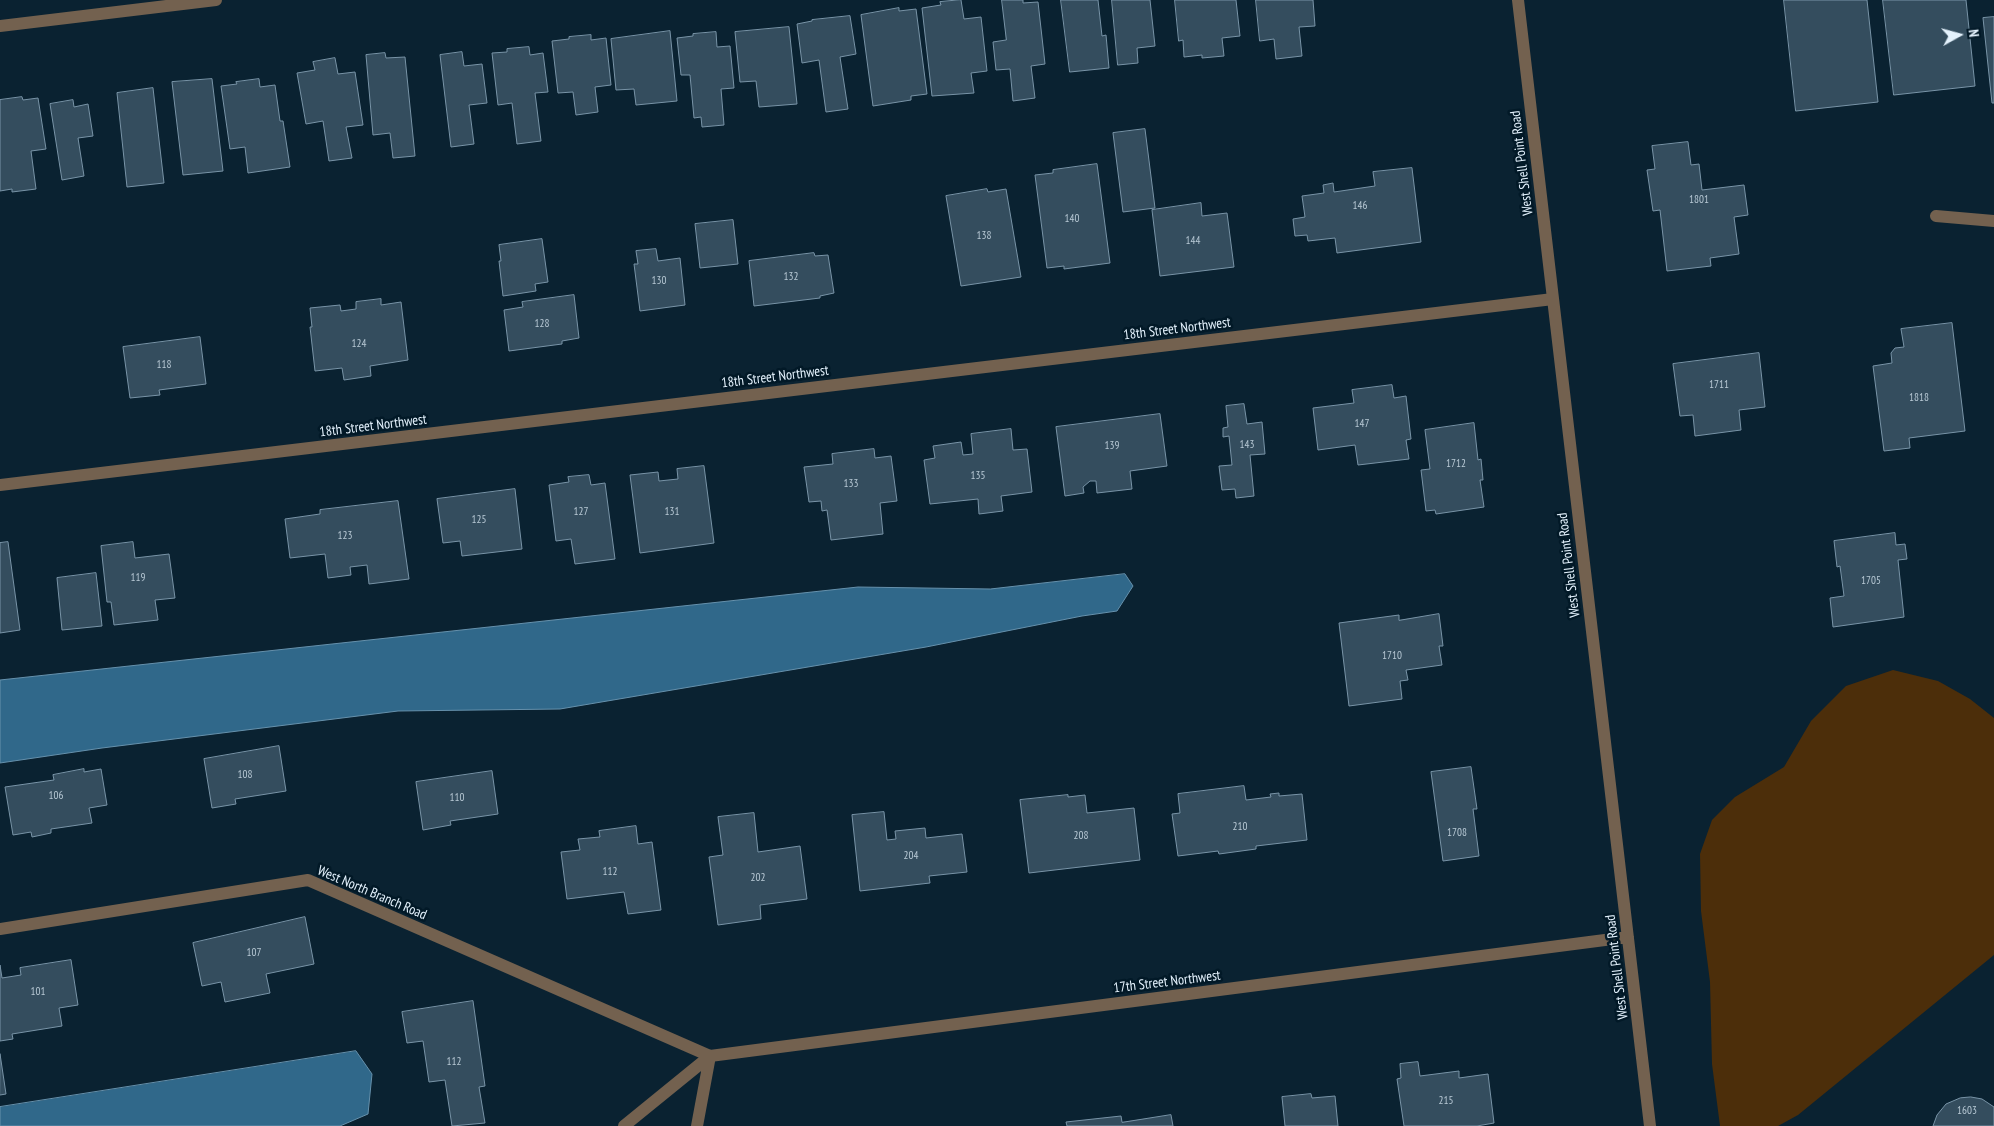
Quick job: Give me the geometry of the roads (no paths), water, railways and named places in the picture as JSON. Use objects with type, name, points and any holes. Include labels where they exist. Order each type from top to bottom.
[{"type":"street","points":[[1,23],[216,0]]},
{"type":"street","name":"West Shell Point Road","points":[[1518,0],[1650,1126]]},
{"type":"street","points":[[1936,216],[1994,221]]},
{"type":"street","name":"18th Street Northwest","points":[[0,485],[1553,299]]},
{"type":"street","name":"West North Branch Road","points":[[0,929],[308,880],[710,1056]]},
{"type":"street","name":"17th Street Northwest","points":[[710,1056],[1628,938]]},
{"type":"street","points":[[624,1126],[710,1056]]},
{"type":"street","points":[[697,1126],[710,1056]]},
{"type":"water","points":[[1125,574],[1133,586],[1117,611],[1082,616],[926,647],[560,709],[398,711],[102,748],[0,763],[0,680],[858,587],[990,589]]},
{"type":"water","points":[[356,1051],[372,1074],[368,1114],[340,1126],[0,1126],[0,1107]]}]
